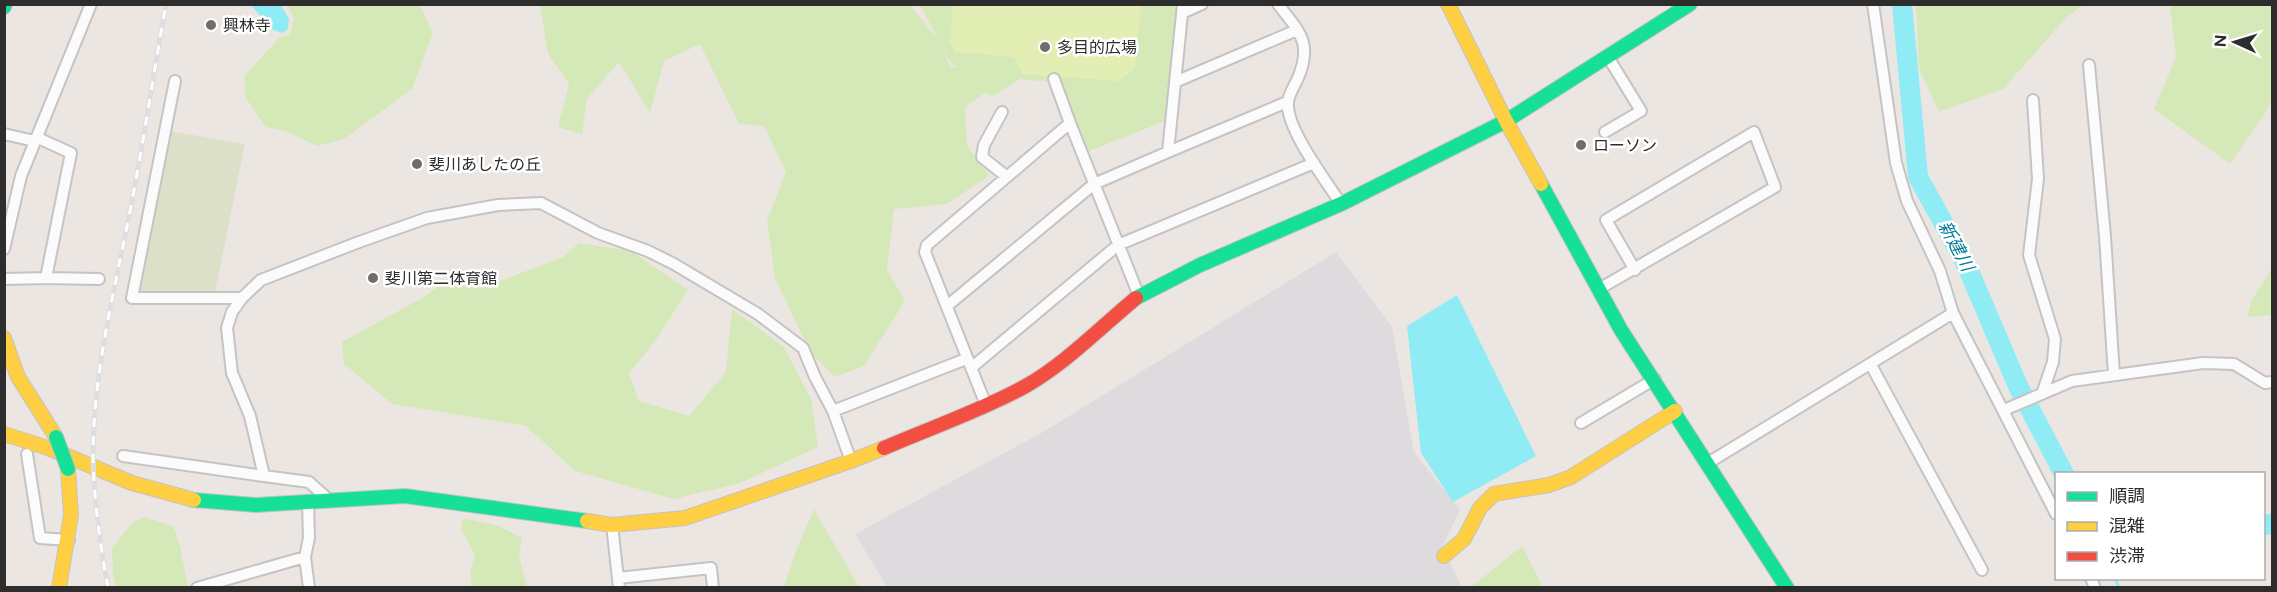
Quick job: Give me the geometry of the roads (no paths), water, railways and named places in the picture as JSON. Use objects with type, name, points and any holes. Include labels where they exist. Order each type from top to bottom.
[{"type":"street","points":[[4,249],[21,176],[91,4]]},
{"type":"street","points":[[1168,152],[1183,9],[1202,4]]},
{"type":"street","points":[[1278,4],[1302,36],[1305,48],[1304,63],[1287,102],[1295,131],[1341,204]]},
{"type":"street","points":[[1448,4],[1506,121],[1621,330],[1655,379],[1787,588]]},
{"type":"street","points":[[4,434],[48,448],[132,483],[197,501],[256,505],[405,496],[612,525],[685,518],[851,461],[1026,386],[1058,364],[1139,296],[1180,274],[1341,204],[1506,121],[1690,4]]},
{"type":"street","points":[[1873,4],[1896,163],[1907,201],[1940,271],[1953,313],[2055,512]]},
{"type":"street","points":[[1175,82],[1297,30]]},
{"type":"street","points":[[1605,132],[1641,111],[1608,57]]},
{"type":"street","points":[[2089,65],[2105,236],[2114,375]]},
{"type":"street","points":[[1054,79],[1139,296]]},
{"type":"street","points":[[175,81],[132,298],[242,298]]},
{"type":"street","points":[[2033,100],[2038,180],[2029,255],[2055,339],[2053,362],[2042,394]]},
{"type":"street","points":[[946,306],[1094,184],[1287,102]]},
{"type":"street","points":[[1002,112],[984,145],[982,157],[1006,177]]},
{"type":"street","points":[[986,405],[925,252],[927,245],[1070,123]]},
{"type":"street","points":[[1599,289],[1635,270],[1775,187],[1754,132],[1606,219],[1635,270]]},
{"type":"street","points":[[4,134],[30,140],[38,138],[71,153],[46,278]]},
{"type":"street","points":[[833,411],[969,363],[1118,245],[1314,163]]},
{"type":"street","points":[[264,476],[250,416],[232,373],[227,328],[232,312],[242,298],[261,280],[427,218],[498,205],[541,203],[598,233],[648,251],[674,264],[758,314],[803,348],[833,411],[851,461]]},
{"type":"street","points":[[4,279],[99,279]]},
{"type":"street","points":[[1708,463],[1953,313]]},
{"type":"street","points":[[4,338],[7,352],[17,375],[56,437],[68,469],[73,512],[59,588]]},
{"type":"street","points":[[2004,410],[2072,381],[2203,363],[2234,364],[2265,384],[2272,382]]},
{"type":"street","points":[[1871,365],[1982,570]]},
{"type":"street","points":[[1581,423],[1655,379]]},
{"type":"street","points":[[1444,556],[1464,539],[1480,508],[1494,494],[1550,484],[1571,477],[1675,411]]},
{"type":"street","points":[[27,454],[40,538],[69,540]]},
{"type":"street","points":[[123,456],[309,482],[329,500]]},
{"type":"street","points":[[308,502],[309,538],[305,556],[309,588]]},
{"type":"street","points":[[612,525],[618,583],[711,568],[713,588]]},
{"type":"street","points":[[197,588],[237,582],[305,556]]},
{"type":"water","points":[[251,5],[281,5],[289,19],[288,29],[282,33],[271,29]]},
{"type":"water","points":[[1457,295],[1536,456],[1453,502],[1421,453],[1407,326]]},
{"type":"waterway","name":"新建川","points":[[1902,4],[1918,177],[1966,264],[2018,386],[2063,472]]},
{"type":"waterway","name":"新建川","points":[[2265,525],[2272,524]]},
{"type":"waterway","points":[[2116,580],[2119,588]]},
{"type":"railway","points":[[108,588],[98,522],[93,457],[97,394],[106,331],[136,181],[166,4]]},
{"type":"place","name":"興林寺","points":[[211,25]]},
{"type":"place","name":"多目的広場","points":[[1045,47]]},
{"type":"place","name":"ローソン","points":[[1581,145]]},
{"type":"place","name":"斐川あしたの丘","points":[[417,164]]},
{"type":"place","name":"斐川第二体育館","points":[[373,278]]}]
